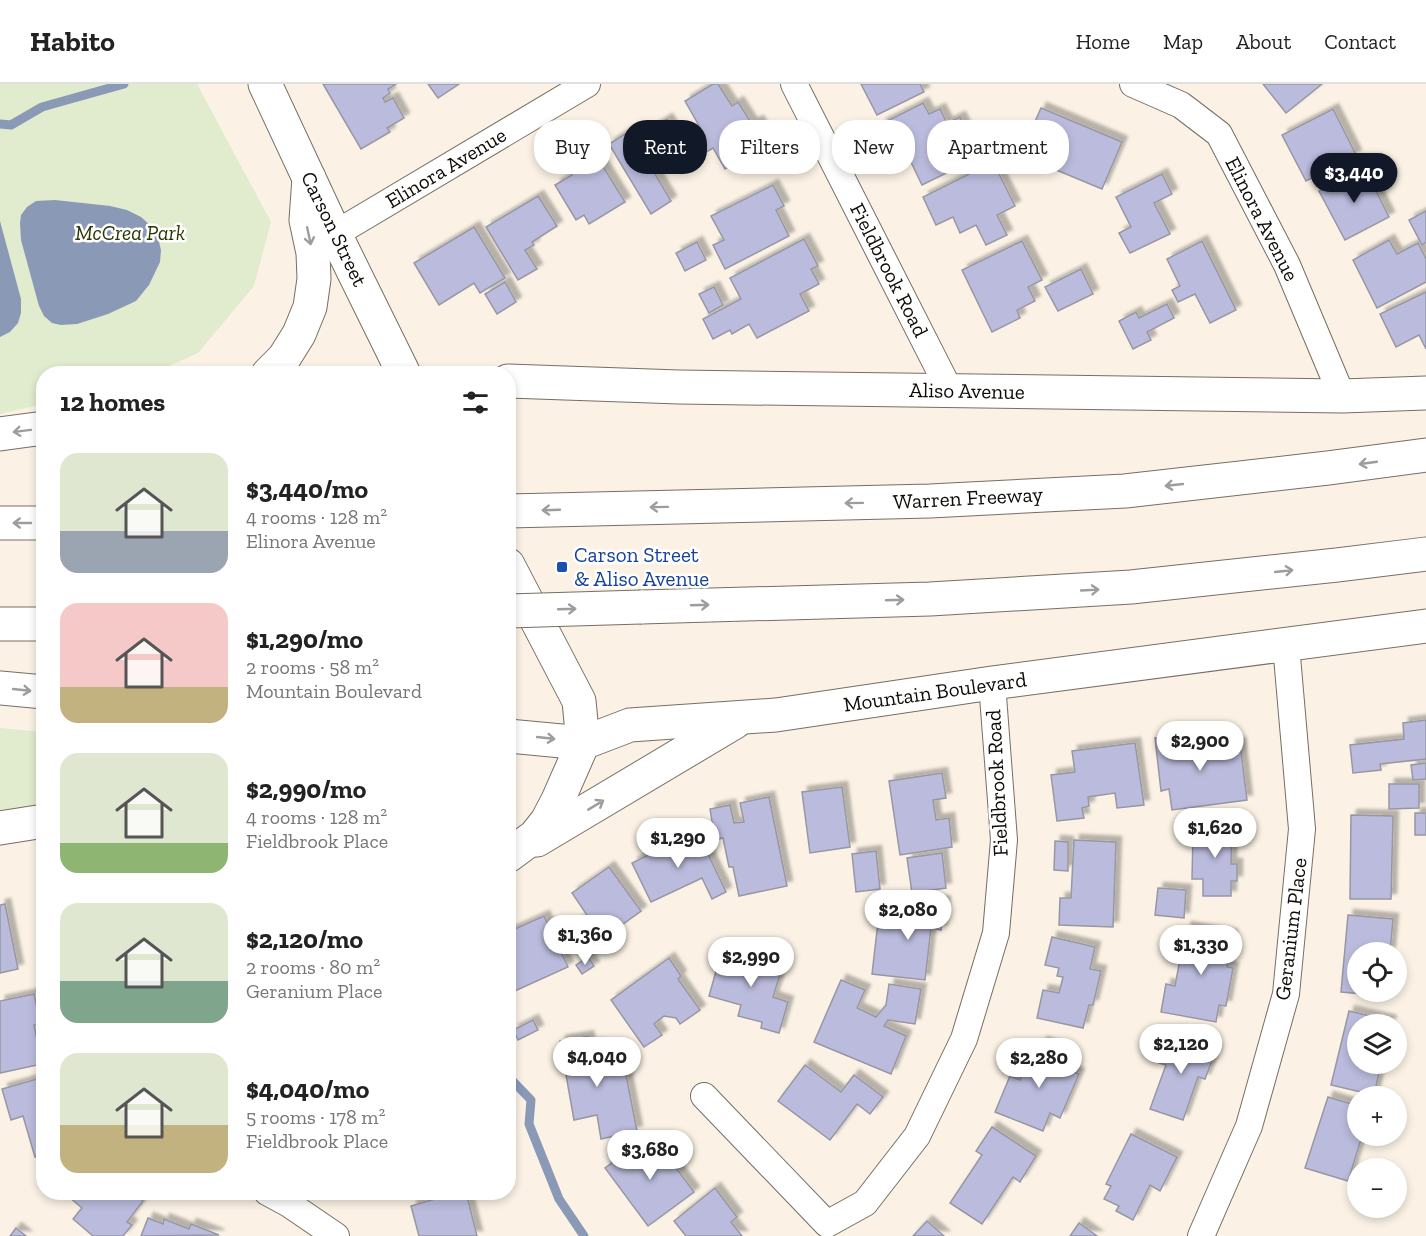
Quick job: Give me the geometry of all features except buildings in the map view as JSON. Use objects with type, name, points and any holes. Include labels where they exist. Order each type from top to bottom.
[{"type":"main road","name":"Carson Street","points":[[265,84],[400,366]]},
{"type":"main road","points":[[276,366],[284,358],[299,334],[309,307],[314,279],[313,253],[306,220],[309,178]]},
{"type":"main road","name":"Aliso Avenue","points":[[516,381],[679,387],[950,391],[1342,396],[1426,393]]},
{"type":"main road","points":[[0,434],[36,430]]},
{"type":"main road","name":"Warren Freeway","points":[[516,512],[930,501],[1125,491],[1426,455]]},
{"type":"main road","points":[[0,523],[36,523]]},
{"type":"main road","points":[[516,611],[930,599],[1131,587],[1426,554]]},
{"type":"main road","points":[[516,580],[579,701],[583,742],[547,821],[535,836],[516,851]]},
{"type":"main road","points":[[0,624],[36,624]]},
{"type":"main road","name":"Mountain Boulevard","points":[[583,742],[630,725],[776,715],[992,683],[1426,626]]},
{"type":"main road","points":[[0,688],[36,691]]},
{"type":"main road","points":[[516,852],[741,718]]},
{"type":"main road","points":[[516,737],[583,742]]},
{"type":"main road","points":[[0,828],[36,822]]},
{"type":"street","name":"Elinora Avenue","points":[[335,234],[588,84]]},
{"type":"street","name":"Fieldbrook Road","points":[[794,84],[950,391]]},
{"type":"street","name":"Elinora Avenue","points":[[1133,84],[1181,105],[1219,134],[1287,265],[1342,396]]},
{"type":"street","name":"Geranium Place","points":[[1201,1236],[1249,1126],[1286,994],[1302,829],[1286,645]]},
{"type":"street","name":"Fieldbrook Road","points":[[704,1096],[827,1224],[865,1203],[917,1136],[964,1039],[996,933],[1004,840],[992,683]]},
{"type":"street","points":[[282,1200],[336,1236]]},
{"type":"green space","name":"McCrea Park","points":[[0,84],[197,84],[271,222],[254,286],[198,353],[169,366],[36,366],[36,406],[0,414]]},
{"type":"green space","points":[[0,728],[36,731],[36,810],[0,814]]},
{"type":"water","points":[[55,200],[127,210],[141,217],[151,226],[158,238],[161,250],[160,262],[149,285],[136,301],[108,314],[77,324],[52,323],[44,316],[39,306],[21,240],[20,223],[21,215],[36,201]]},
{"type":"water","points":[[0,221],[21,299],[21,313],[18,323],[10,332],[0,337]]},
{"type":"waterway","points":[[0,124],[11,125],[42,107],[124,84]]},
{"type":"waterway","points":[[516,1084],[531,1100],[529,1124],[559,1199],[584,1236]]},
{"type":"place","name":"Carson Street & Aliso Avenue","points":[[562,567]]}]
